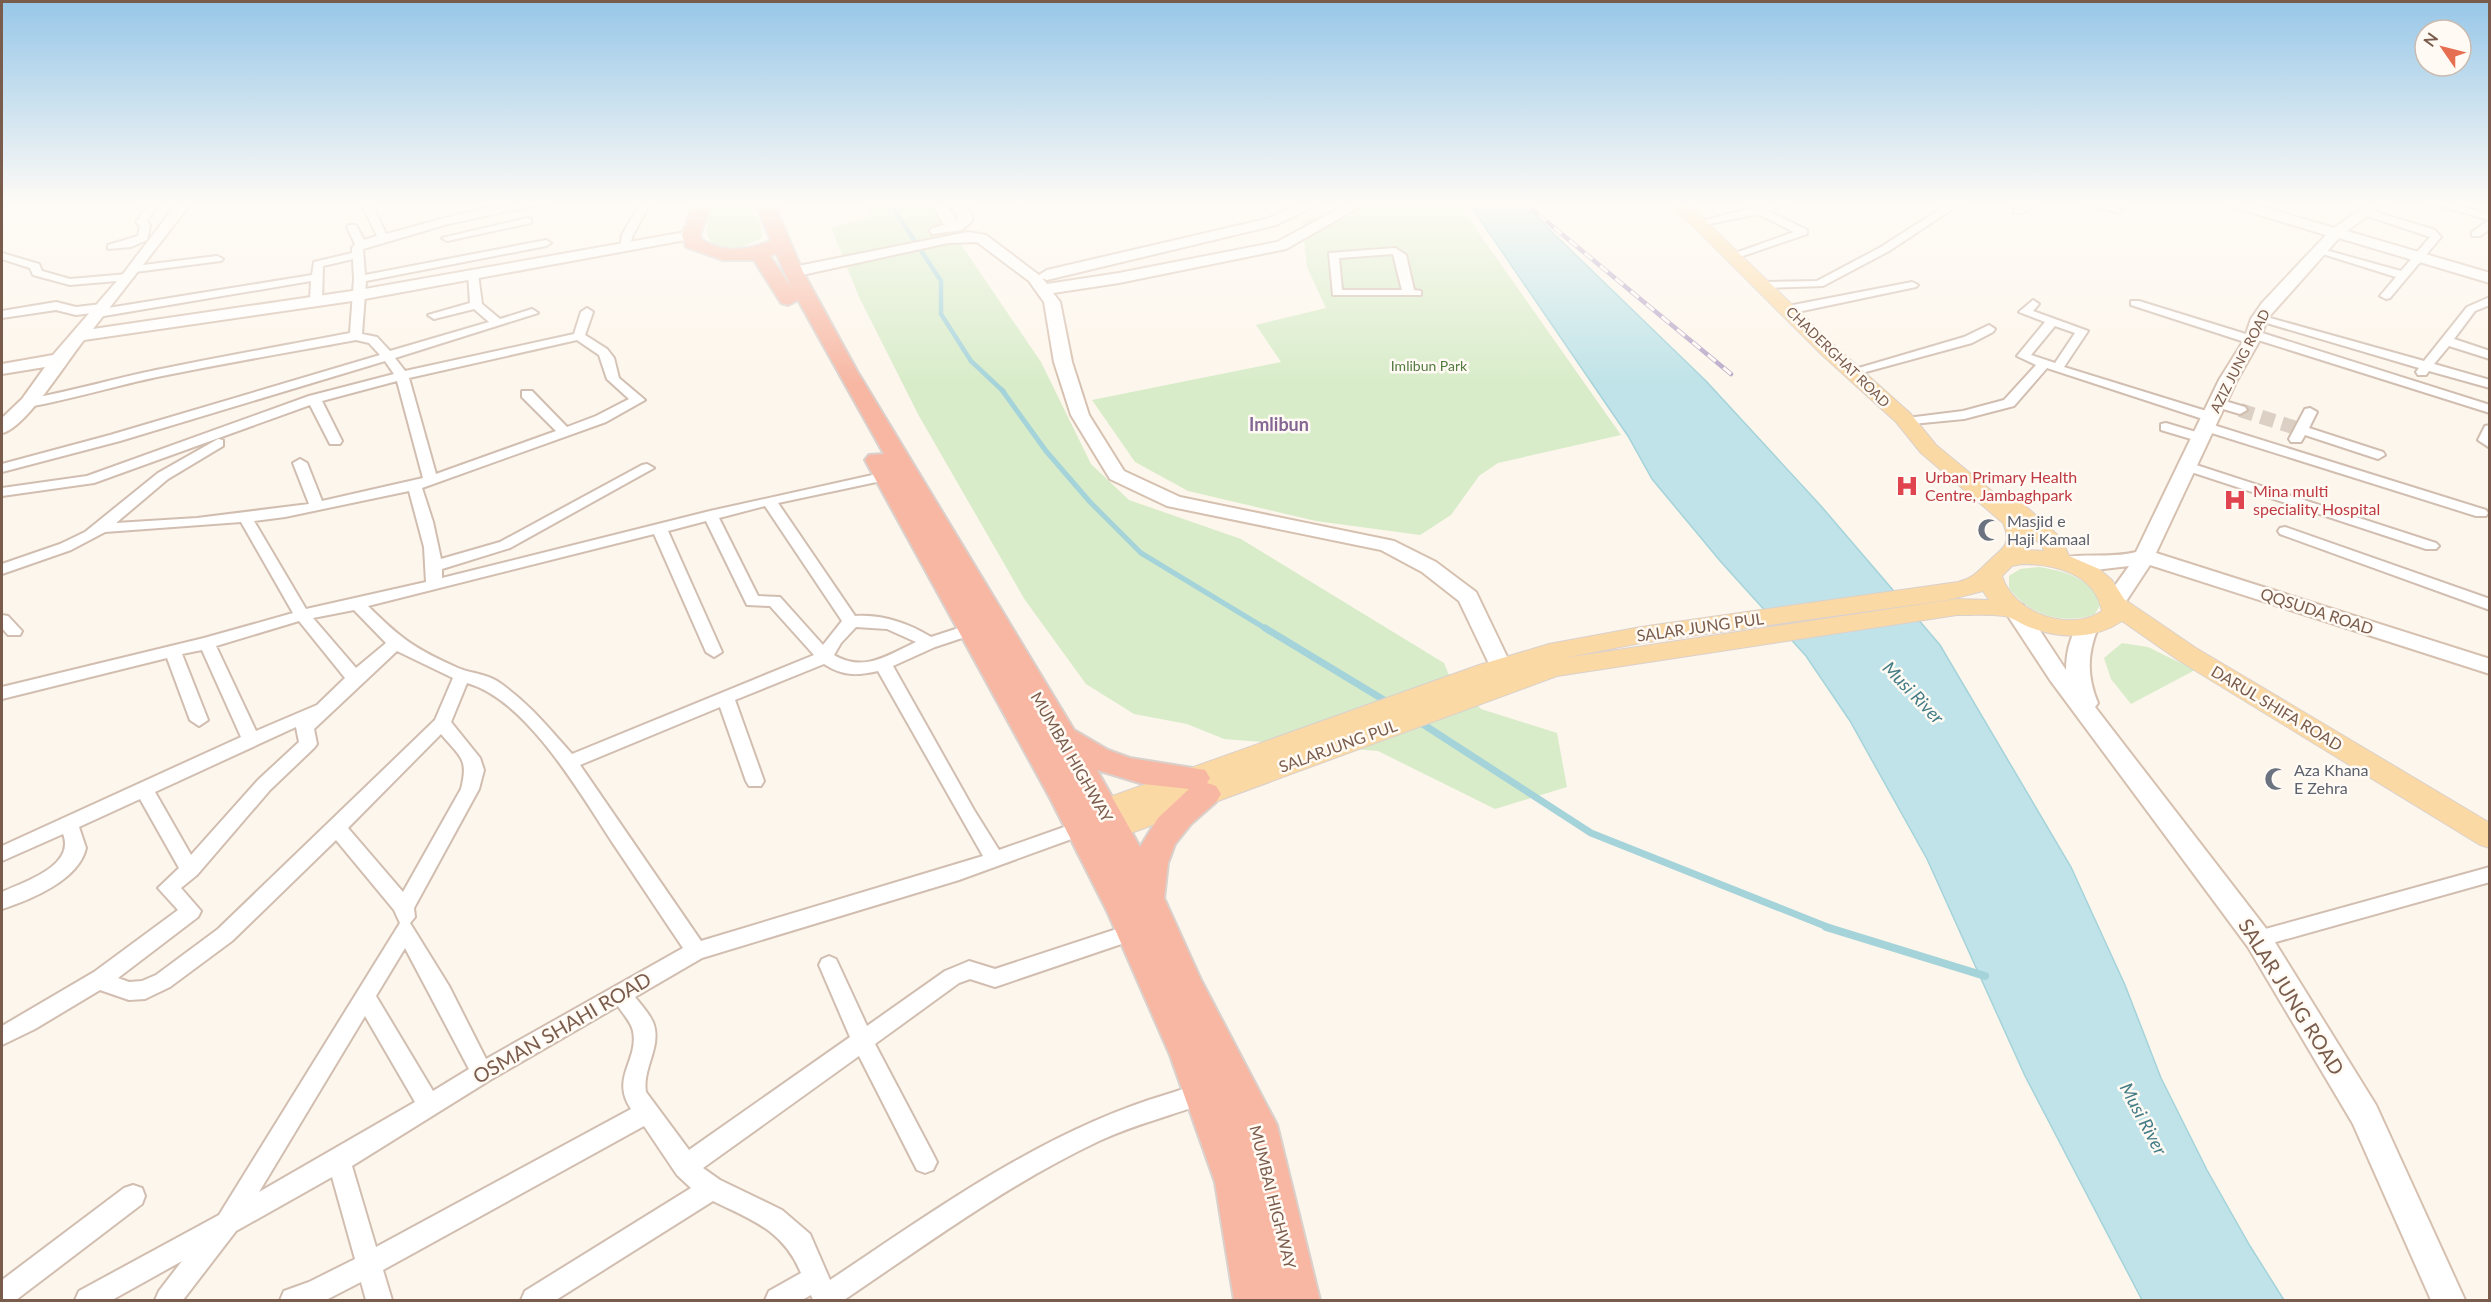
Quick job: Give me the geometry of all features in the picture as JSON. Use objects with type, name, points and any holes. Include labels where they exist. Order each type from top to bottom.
[{"type":"highway","name":"MUMBAI HIGHWAY","points":[[767,263],[895,473],[1060,734],[1090,826]]},
{"type":"highway","name":"MUMBAI HIGHWAY","points":[[790,263],[846,371],[971,630],[1090,826],[1133,865],[1140,917],[1188,1055],[1236,1182],[1256,1300]]},
{"type":"highway","points":[[1060,734],[1085,753],[1117,768],[1199,786],[1158,841],[1148,870],[1140,917]]},
{"type":"highway","name":"MUMBAI HIGHWAY","points":[[1140,917],[1185,985],[1257,1125],[1298,1300]]},
{"type":"main road","name":"CHADERGHAT ROAD","points":[[1740,263],[1851,372],[1914,430],[1928,449],[2013,519],[2019,531],[2020,542],[2016,552],[1998,568]]},
{"type":"main road","name":"CHADERGHAT ROAD","points":[[1914,430],[1942,447],[2032,523],[2053,543],[2062,562]]},
{"type":"main road","name":"DARUL SHIFA ROAD","points":[[1998,568],[2023,557],[2062,562],[2097,579],[2115,602],[2187,654],[2490,837]]},
{"type":"main road","points":[[1952,599],[1979,583],[1998,568]]},
{"type":"main road","points":[[1998,568],[1996,593],[2014,609]]},
{"type":"main road","name":"SALAR JUNG PUL","points":[[1464,691],[1553,668],[1612,649],[1952,599]]},
{"type":"main road","points":[[1952,599],[2014,609]]},
{"type":"main road","points":[[2088,628],[2105,623],[2115,614],[2115,602]]},
{"type":"main road","name":"DARUL SHIFA ROAD","points":[[2014,609],[2037,621],[2154,640],[2187,654]]},
{"type":"main road","name":"SALAR JUNG PUL","points":[[1464,691],[1500,665],[1565,647],[1612,649]]},
{"type":"main road","name":"SALARJUNG PUL","points":[[1090,826],[1464,691]]},
{"type":"street","points":[[24,263],[34,266],[37,273],[70,282],[194,263]]},
{"type":"street","points":[[2,428],[28,403],[59,359],[139,263]]},
{"type":"street","points":[[316,301],[317,266],[319,263]]},
{"type":"street","points":[[356,336],[359,263]]},
{"type":"street","points":[[78,336],[316,301],[437,263]]},
{"type":"street","points":[[359,287],[472,274],[531,263]]},
{"type":"street","points":[[791,267],[811,263]]},
{"type":"street","points":[[1012,263],[1038,284],[1052,302],[1063,362],[1080,415],[1117,475],[1174,502],[1387,545],[1429,567],[1468,597],[1500,665]]},
{"type":"street","points":[[1038,284],[1118,263]]},
{"type":"street","points":[[1038,284],[1119,279],[1199,263]]},
{"type":"street","points":[[1334,263],[1337,293],[1413,293],[1403,263]]},
{"type":"street","points":[[1763,285],[1819,284],[1859,263]]},
{"type":"street","name":"AZIZ JUNG ROAD","points":[[2115,602],[2144,556],[2268,306],[2307,263]]},
{"type":"street","points":[[2360,263],[2403,275]]},
{"type":"street","points":[[2386,296],[2413,263]]},
{"type":"street","points":[[2441,263],[2490,278]]},
{"type":"street","points":[[472,274],[476,305],[498,323]]},
{"type":"street","points":[[2,314],[49,307],[76,311],[100,310],[318,278]]},
{"type":"street","points":[[1788,310],[1912,285]]},
{"type":"street","points":[[2412,385],[2471,309],[2490,300]]},
{"type":"street","points":[[2134,303],[2255,331],[2427,365],[2490,384]]},
{"type":"street","points":[[1914,430],[2009,403],[2050,366],[2082,332],[2025,312],[2033,304]]},
{"type":"street","points":[[434,315],[476,305]]},
{"type":"street","points":[[579,336],[587,312]]},
{"type":"street","points":[[2,468],[115,438],[532,313]]},
{"type":"street","points":[[2053,321],[2023,356],[2481,513]]},
{"type":"street","points":[[1851,372],[1968,340],[1989,329]]},
{"type":"street","points":[[2255,331],[2490,409]]},
{"type":"street","points":[[28,403],[81,394],[104,385],[163,372],[356,336],[373,340],[402,376],[430,479]]},
{"type":"street","points":[[2,492],[68,485],[89,480],[314,399],[402,376],[579,336],[603,352],[608,358],[613,378],[638,400],[602,419],[414,486],[316,506],[245,517],[100,528]]},
{"type":"street","points":[[2446,341],[2490,356]]},
{"type":"street","points":[[2,369],[59,359]]},
{"type":"street","points":[[527,394],[564,431]]},
{"type":"street","points":[[314,399],[335,441]]},
{"type":"street","points":[[2166,428],[2209,421],[2240,410]]},
{"type":"street","points":[[2291,448],[2310,412]]},
{"type":"street","points":[[2,568],[67,545],[100,528],[163,476],[254,421]]},
{"type":"street","points":[[2490,429],[2485,440],[2490,444]]},
{"type":"street","points":[[2300,430],[2378,454]]},
{"type":"street","points":[[300,463],[316,506]]},
{"type":"street","points":[[2187,466],[2431,546]]},
{"type":"street","points":[[435,566],[505,545],[647,468]]},
{"type":"street","points":[[2,693],[207,643],[302,615],[357,604],[710,515],[895,473]]},
{"type":"street","points":[[414,486],[430,530],[435,566],[434,585]]},
{"type":"street","points":[[770,501],[851,622]]},
{"type":"street","points":[[710,515],[753,601],[774,602],[825,657],[843,668],[857,670],[883,664],[929,643],[971,630]]},
{"type":"street","points":[[245,517],[302,615],[355,678]]},
{"type":"street","points":[[659,528],[714,652]]},
{"type":"street","points":[[2285,531],[2490,605]]},
{"type":"street","points":[[2062,562],[2095,565],[2122,562],[2144,556]]},
{"type":"street","name":"QQSUDA ROAD","points":[[2144,556],[2490,667]]},
{"type":"street","points":[[357,604],[396,643],[418,657],[462,676],[488,683],[523,709],[569,762],[696,951]]},
{"type":"street","name":"SALAR JUNG ROAD","points":[[2014,609],[2058,675],[2258,939],[2365,1114],[2448,1300]]},
{"type":"street","points":[[2,620],[14,632]]},
{"type":"street","points":[[569,762],[825,657],[834,639],[851,622],[874,621],[918,635],[929,643]]},
{"type":"street","name":"SALAR JUNG ROAD","points":[[2088,628],[2079,647],[2076,668],[2081,692],[2092,718]]},
{"type":"street","points":[[207,643],[252,741]]},
{"type":"street","points":[[2,1036],[50,1011],[97,980],[168,931],[191,911],[168,888],[190,870],[264,785],[308,744],[305,727],[355,678],[396,643]]},
{"type":"street","points":[[172,651],[199,720]]},
{"type":"street","points":[[883,664],[967,815],[995,859]]},
{"type":"street","points":[[97,980],[129,991],[145,990],[164,981],[225,935],[442,723],[462,676]]},
{"type":"street","points":[[726,699],[755,781]]},
{"type":"street","points":[[2,854],[330,704]]},
{"type":"street","points":[[442,723],[463,745],[475,770],[470,789],[404,908],[405,930],[441,992],[482,1074]]},
{"type":"street","points":[[144,789],[190,870]]},
{"type":"street","points":[[2,902],[54,875],[69,862],[76,851],[75,837],[68,824]]},
{"type":"street","name":"OSMAN SHAHI ROAD","points":[[88,1300],[339,1161],[482,1074],[696,951],[995,859],[1090,826]]},
{"type":"street","points":[[337,828],[404,908]]},
{"type":"street","points":[[2258,939],[2490,874]]},
{"type":"street","points":[[685,1167],[952,977],[969,970],[995,978],[1140,917]]},
{"type":"street","points":[[168,1300],[226,1225],[405,930]]},
{"type":"street","points":[[829,965],[862,1040],[925,1162]]},
{"type":"street","points":[[620,993],[643,1025],[645,1041],[633,1082],[636,1095],[647,1112],[685,1167],[712,1188],[773,1218],[801,1243],[823,1292]]},
{"type":"street","points":[[365,997],[430,1106]]},
{"type":"street","points":[[778,1300],[823,1292],[1008,1176],[1092,1133],[1156,1108],[1203,1094]]},
{"type":"street","points":[[293,1300],[314,1293],[647,1112]]},
{"type":"street","points":[[339,1161],[379,1300]]},
{"type":"street","points":[[534,1300],[712,1188]]},
{"type":"street","points":[[2,1295],[133,1196]]},
{"type":"green space","points":[[845,263],[973,263],[1041,362],[1091,464],[1129,500],[1241,539],[1444,663],[1448,673],[1481,709],[1557,733],[1567,787],[1495,809],[1378,751],[1224,739],[1187,724],[1134,714],[1086,684],[1025,600],[919,416],[859,297]]},
{"type":"green space","name":"Imlibun Park","points":[[1307,263],[1500,263],[1621,435],[1498,463],[1479,476],[1451,515],[1420,535],[1316,521],[1188,491],[1135,462],[1092,400],[1281,362],[1256,325],[1326,308]]},
{"type":"green space","points":[[2039,567],[2076,577],[2083,582],[2096,595],[2101,604],[2095,614],[2071,619],[2059,618],[2048,616],[2026,605],[2009,588],[2009,576],[2020,569]]},
{"type":"green space","points":[[2122,643],[2148,647],[2195,670],[2131,704],[2111,679],[2104,658]]},
{"type":"water","name":"Musi River","points":[[1510,263],[1584,263],[1706,381],[1821,506],[1940,645],[2071,867],[2125,985],[2161,1078],[2207,1170],[2284,1300],[2142,1300],[2025,1076],[1927,859],[1850,721],[1806,656],[1721,562],[1652,479],[1628,436]]},
{"type":"waterway","points":[[929,263],[941,281],[941,314],[971,361],[1002,390]]},
{"type":"waterway","points":[[1002,390],[1046,451],[1090,502],[1141,553],[1268,630]]},
{"type":"waterway","points":[[1265,628],[1389,703]]},
{"type":"waterway","points":[[1418,721],[1591,833],[1830,928]]},
{"type":"waterway","points":[[1826,927],[1985,976]]},
{"type":"tunnel","points":[[2240,410],[2299,429]]},
{"type":"railway","points":[[1596,263],[1731,374]]},
{"type":"place","name":"Urban Primary Health Centre, Jambaghpark","points":[[1907,486]]},
{"type":"place","name":"Mina multi speciality Hospital","points":[[2235,500]]},
{"type":"place","name":"Masjid e Haji Kamaal","points":[[1989,530]]},
{"type":"place","name":"Aza Khana E Zehra","points":[[2276,779]]},
{"type":"district","name":"Imlibun","points":[[1279,425]]}]
